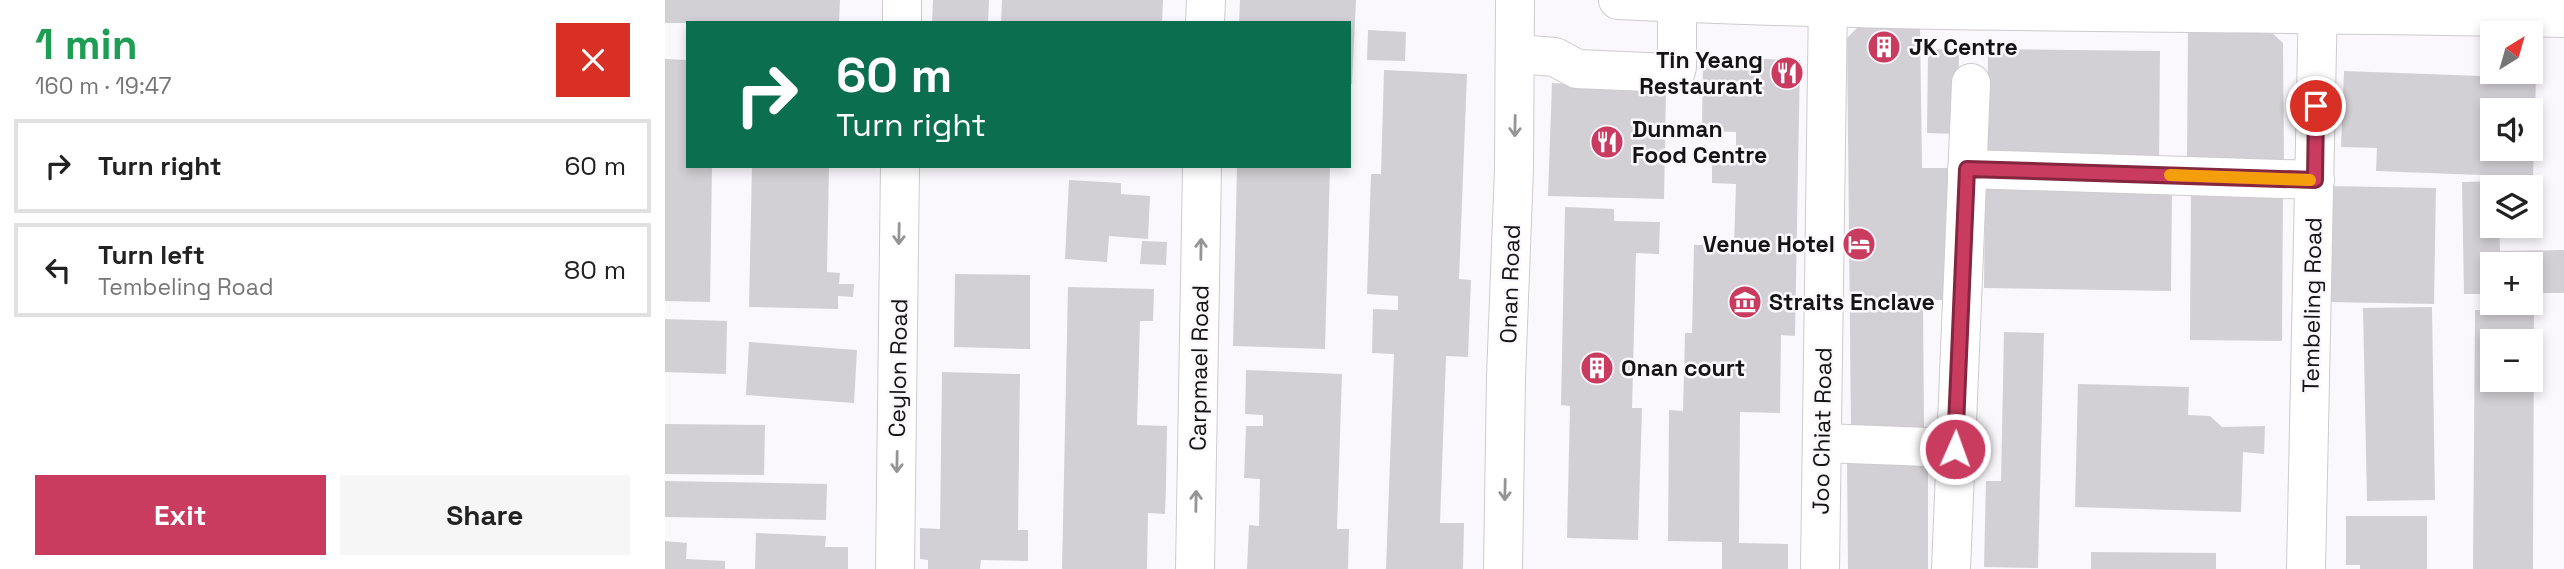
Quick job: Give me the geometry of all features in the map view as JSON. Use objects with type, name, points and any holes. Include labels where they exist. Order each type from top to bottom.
[{"type":"street","points":[[902,0],[902,21]]},
{"type":"street","points":[[1205,21],[1206,0]]},
{"type":"street","name":"Onan Road","points":[[1503,569],[1506,377],[1517,54],[1515,0]]},
{"type":"street","points":[[1618,0],[1828,4],[2318,6],[2564,18]]},
{"type":"street","points":[[1517,54],[1555,57],[1577,69],[1671,73],[1676,71],[1677,66],[1679,2]]},
{"type":"street","name":"Joo Chiat Road","points":[[1820,569],[1828,4]]},
{"type":"street","name":"Tembeling Road","points":[[2306,569],[2318,6]]},
{"type":"street","points":[[1951,569],[1971,83]]},
{"type":"street","name":"Ceylon Road","points":[[895,569],[900,168]]},
{"type":"street","name":"Carpmael Road","points":[[1195,569],[1202,168]]},
{"type":"street","points":[[1967,169],[2315,180]]},
{"type":"street","points":[[1823,443],[1955,449]]},
{"type":"building","points":[[665,0],[840,0],[839,21],[665,23]]},
{"type":"building","points":[[933,0],[989,0],[988,21],[932,21]]},
{"type":"building","points":[[1002,0],[1163,0],[1162,21],[1001,21]]},
{"type":"building","points":[[1240,0],[1356,0],[1352,84],[1351,21],[1239,21]]},
{"type":"building","points":[[1858,27],[1920,28],[1922,168],[1958,168],[1960,300],[1923,300],[1924,428],[1851,429],[1847,38]]},
{"type":"building","points":[[2188,28],[2269,30],[2283,43],[2284,163],[2187,162]]},
{"type":"building","points":[[1368,30],[1406,32],[1405,61],[1367,60]]},
{"type":"building","points":[[1928,49],[1959,50],[1958,134],[1927,133]]},
{"type":"building","points":[[1988,49],[2160,51],[2159,166],[1987,163]]},
{"type":"building","points":[[1703,57],[1800,60],[1795,336],[1781,335],[1780,413],[1740,412],[1739,543],[1788,544],[1788,569],[1722,569],[1722,542],[1668,541],[1669,410],[1683,411],[1685,333],[1692,333],[1694,245],[1734,245],[1736,184],[1712,183],[1712,152],[1736,152],[1736,132],[1702,131]]},
{"type":"building","points":[[665,59],[686,60],[686,168],[712,168],[710,302],[665,301]]},
{"type":"building","points":[[1384,70],[1467,74],[1459,279],[1471,280],[1468,357],[1446,356],[1440,523],[1464,523],[1463,569],[1386,569],[1394,354],[1372,353],[1373,309],[1398,310],[1398,296],[1367,294],[1371,174],[1381,174]]},
{"type":"building","points":[[2344,71],[2480,76],[2480,84],[2536,84],[2535,98],[2480,98],[2480,161],[2533,161],[2533,175],[2376,171],[2377,148],[2341,147]]},
{"type":"building","name":"Dunman Food Centre","points":[[1552,83],[1666,88],[1664,199],[1548,196]]},
{"type":"building","points":[[752,168],[829,168],[827,272],[840,273],[839,284],[854,284],[853,297],[838,296],[838,309],[749,307]]},
{"type":"building","points":[[1237,168],[1330,168],[1325,349],[1233,346]]},
{"type":"building","points":[[1069,180],[1121,183],[1121,194],[1150,196],[1148,239],[1109,236],[1107,262],[1065,259]]},
{"type":"building","points":[[2462,182],[2480,182],[2480,238],[2499,238],[2500,251],[2564,250],[2564,293],[2543,293],[2543,252],[2480,252],[2480,294],[2464,294]]},
{"type":"building","points":[[1985,186],[2172,189],[2171,291],[1984,288]]},
{"type":"building","points":[[2328,186],[2436,188],[2434,304],[2326,302]]},
{"type":"building","points":[[2191,188],[2283,189],[2282,341],[2190,340]]},
{"type":"building","points":[[1565,207],[1614,209],[1614,221],[1660,222],[1659,254],[1636,253],[1632,408],[1642,408],[1638,540],[1567,538],[1570,406],[1561,405]]},
{"type":"building","points":[[1142,241],[1167,242],[1166,265],[1140,264]]},
{"type":"building","points":[[955,274],[1030,275],[1030,349],[954,347]]},
{"type":"building","points":[[1068,287],[1154,289],[1153,321],[1140,321],[1137,425],[1167,426],[1166,486],[1165,514],[1148,513],[1147,569],[1062,569]]},
{"type":"building","points":[[2432,307],[2435,500],[2367,501],[2363,308]]},
{"type":"building","points":[[2475,310],[2480,310],[2480,315],[2534,315],[2534,329],[2480,329],[2480,392],[2534,392],[2533,569],[2473,569]]},
{"type":"building","points":[[665,319],[727,321],[726,374],[665,372]]},
{"type":"building","points":[[2004,332],[2044,333],[2038,568],[1984,567],[1986,481],[2001,481]]},
{"type":"building","points":[[749,342],[857,350],[854,403],[746,395]]},
{"type":"building","points":[[1246,370],[1342,374],[1337,529],[1349,529],[1348,569],[1247,569],[1249,525],[1259,526],[1260,479],[1244,478],[1246,426],[1263,426],[1263,415],[1245,414]]},
{"type":"building","points":[[942,372],[1020,374],[1018,530],[1028,530],[1028,561],[981,560],[980,569],[928,569],[928,560],[920,559],[920,528],[940,529]]},
{"type":"building","points":[[2078,384],[2189,387],[2188,415],[2210,416],[2222,427],[2265,426],[2264,454],[2243,452],[2241,512],[2075,507]]},
{"type":"building","points":[[665,424],[765,425],[764,475],[665,474]]},
{"type":"building","points":[[1847,458],[1928,458],[1928,569],[1848,569]]},
{"type":"building","points":[[665,481],[827,484],[826,520],[665,517]]},
{"type":"building","points":[[2346,516],[2427,516],[2427,569],[2360,569],[2360,565],[2346,565]]},
{"type":"building","points":[[756,533],[826,536],[825,547],[848,547],[848,569],[755,569]]},
{"type":"building","points":[[665,541],[687,543],[686,559],[725,561],[725,569],[665,569]]},
{"type":"building","points":[[2091,552],[2216,553],[2216,569],[2091,569]]},
{"type":"slow traffic","points":[[2170,175],[2310,180]]},
{"type":"place","name":"JK Centre","points":[[1884,47]]},
{"type":"place","name":"Tin Yeang Restaurant","points":[[1787,73]]},
{"type":"place","name":"Dunman Food Centre","points":[[1607,142]]},
{"type":"place","name":"Venue Hotel","points":[[1859,244]]},
{"type":"place","name":"Straits Enclave","points":[[1745,302]]},
{"type":"place","name":"Onan court","points":[[1597,368]]},
{"type":"route","points":[[1955,449],[1967,169],[2315,180],[2316,106]]}]
